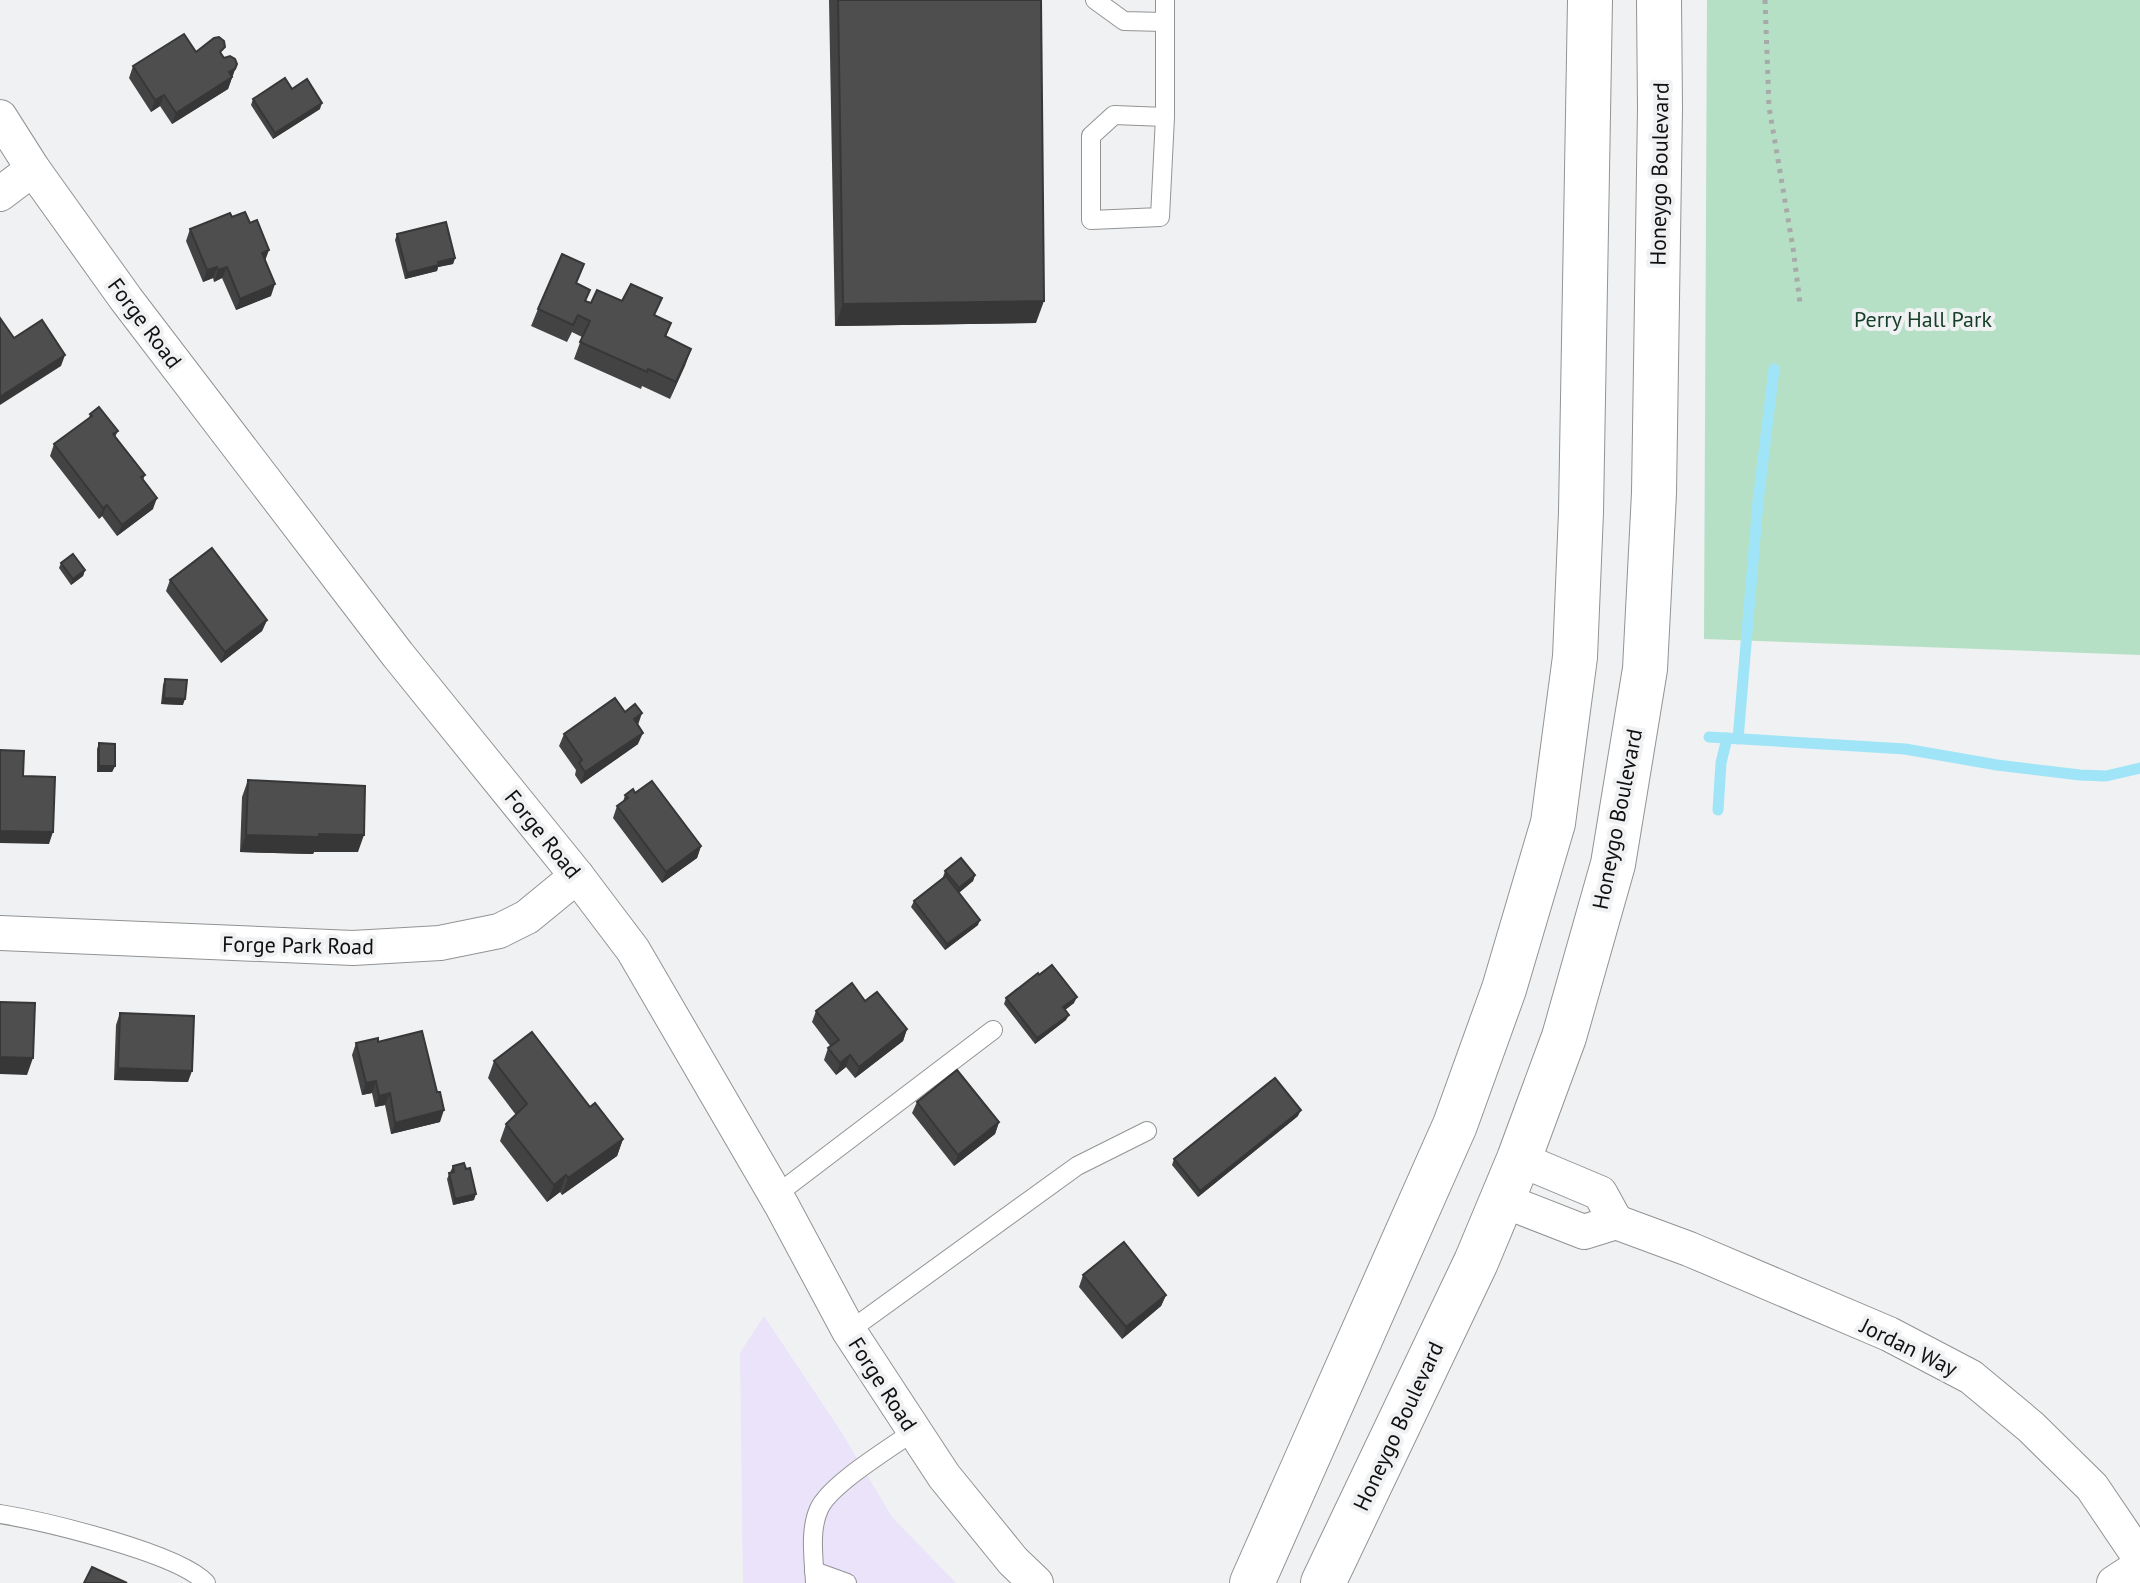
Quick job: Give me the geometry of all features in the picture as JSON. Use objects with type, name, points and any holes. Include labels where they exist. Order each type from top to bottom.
[{"type":"main road","points":[[1252,1583],[1455,1125],[1504,989],[1553,823],[1575,657],[1590,126],[1590,0]]},
{"type":"main road","name":"Honeygo Boulevard","points":[[1323,1583],[1476,1262],[1519,1159],[1564,1037],[1613,864],[1645,669],[1654,493],[1659,0]]},
{"type":"street","name":"Forge Road","points":[[0,117],[33,169],[126,299],[398,655],[633,950],[776,1195],[849,1331],[944,1476],[1013,1561],[1036,1583]]},
{"type":"street","points":[[0,194],[33,169]]},
{"type":"street","name":"Forge Park Road","points":[[0,933],[353,948],[440,943],[499,931],[527,917],[577,876]]},
{"type":"street","points":[[1502,1200],[1584,1232],[1616,1222],[1600,1193],[1519,1159]]},
{"type":"street","name":"Jordan Way","points":[[1616,1222],[1689,1249],[1889,1334],[1971,1377],[2031,1427],[2092,1487],[2140,1558]]},
{"type":"street","points":[[2114,1583],[2140,1566]]},
{"type":"lane","points":[[1095,0],[1124,21],[1164,22]]},
{"type":"lane","points":[[1165,0],[1165,117],[1160,217],[1091,220],[1091,136],[1114,115],[1165,117]]},
{"type":"lane","points":[[776,1195],[993,1030]]},
{"type":"lane","points":[[849,1331],[1077,1166],[1147,1131]]},
{"type":"lane","points":[[847,1583],[814,1577],[813,1529],[819,1507],[845,1480],[914,1431]]},
{"type":"lane","points":[[0,1514],[52,1523],[171,1561],[206,1583]]},
{"type":"path","points":[[1765,0],[1769,107],[1800,303]]},
{"type":"shaded area","points":[[764,1316],[840,1430],[892,1517],[956,1583],[743,1583],[740,1353]]},
{"type":"green space","name":"Perry Hall Park","points":[[1707,0],[2140,0],[2140,655],[1704,639]]},
{"type":"building","points":[[838,0],[1041,0],[1044,301],[843,304]]},
{"type":"building","points":[[184,34],[196,52],[219,37],[224,41],[225,47],[220,52],[224,58],[230,56],[237,64],[229,72],[232,77],[176,113],[164,95],[155,100],[133,66]]},
{"type":"building","points":[[285,78],[292,89],[307,79],[322,103],[275,133],[253,99]]},
{"type":"building","points":[[245,212],[250,223],[257,220],[269,250],[262,253],[275,284],[240,299],[227,267],[207,270],[190,229],[230,213],[232,217]]},
{"type":"building","points":[[446,222],[455,258],[407,273],[397,234]]},
{"type":"building","points":[[562,254],[584,264],[576,283],[590,290],[585,301],[591,303],[597,290],[622,301],[631,284],[662,298],[654,315],[671,323],[665,336],[691,349],[676,382],[580,342],[590,321],[578,315],[573,325],[538,309]]},
{"type":"building","points":[[0,318],[14,338],[42,320],[65,355],[0,397]]},
{"type":"building","points":[[99,407],[118,431],[113,434],[145,475],[141,477],[157,498],[122,525],[107,505],[103,508],[54,444],[92,416],[90,414]]},
{"type":"building","points":[[212,548],[267,620],[225,652],[170,580]]},
{"type":"building","points":[[73,554],[85,570],[73,579],[61,563]]},
{"type":"building","points":[[165,679],[187,680],[185,699],[164,698]]},
{"type":"building","points":[[615,698],[625,712],[635,704],[642,713],[634,719],[643,733],[585,772],[579,763],[582,760],[564,734]]},
{"type":"building","points":[[99,743],[115,744],[115,766],[99,766]]},
{"type":"building","points":[[0,750],[24,751],[23,776],[55,777],[53,832],[0,831]]},
{"type":"building","points":[[248,780],[365,786],[364,835],[246,835]]},
{"type":"building","points":[[652,781],[701,846],[666,872],[617,806],[628,798],[625,795],[633,789],[635,793]]},
{"type":"building","points":[[961,858],[975,875],[959,888],[945,871]]},
{"type":"building","points":[[946,876],[980,920],[947,944],[914,901]]},
{"type":"building","points":[[1052,965],[1077,997],[1063,1007],[1069,1015],[1037,1038],[1006,998]]},
{"type":"building","points":[[852,983],[865,1001],[877,992],[907,1029],[859,1067],[850,1055],[840,1063],[828,1048],[839,1040],[816,1011]]},
{"type":"building","points":[[0,1002],[35,1003],[33,1058],[0,1057]]},
{"type":"building","points":[[120,1013],[194,1016],[192,1071],[118,1068]]},
{"type":"building","points":[[422,1031],[444,1110],[395,1123],[390,1093],[379,1096],[376,1081],[366,1083],[356,1043],[378,1038],[378,1042]]},
{"type":"building","points":[[532,1032],[590,1107],[595,1103],[623,1139],[554,1185],[506,1124],[527,1104],[494,1061]]},
{"type":"building","points":[[957,1070],[999,1122],[958,1155],[917,1102]]},
{"type":"building","points":[[1275,1078],[1301,1110],[1200,1191],[1174,1159]]},
{"type":"building","points":[[464,1163],[466,1169],[470,1168],[476,1194],[455,1199],[449,1173],[454,1172],[453,1166]]},
{"type":"building","points":[[1124,1242],[1166,1295],[1126,1327],[1083,1275]]},
{"type":"building","points":[[92,1567],[127,1583],[84,1583]]},
{"type":"waterway","points":[[1738,739],[1758,502],[1774,369]]},
{"type":"waterway","points":[[1709,737],[1905,749],[2080,775],[2106,776],[2140,768]]},
{"type":"waterway","points":[[1718,810],[1721,763],[1727,738]]}]
